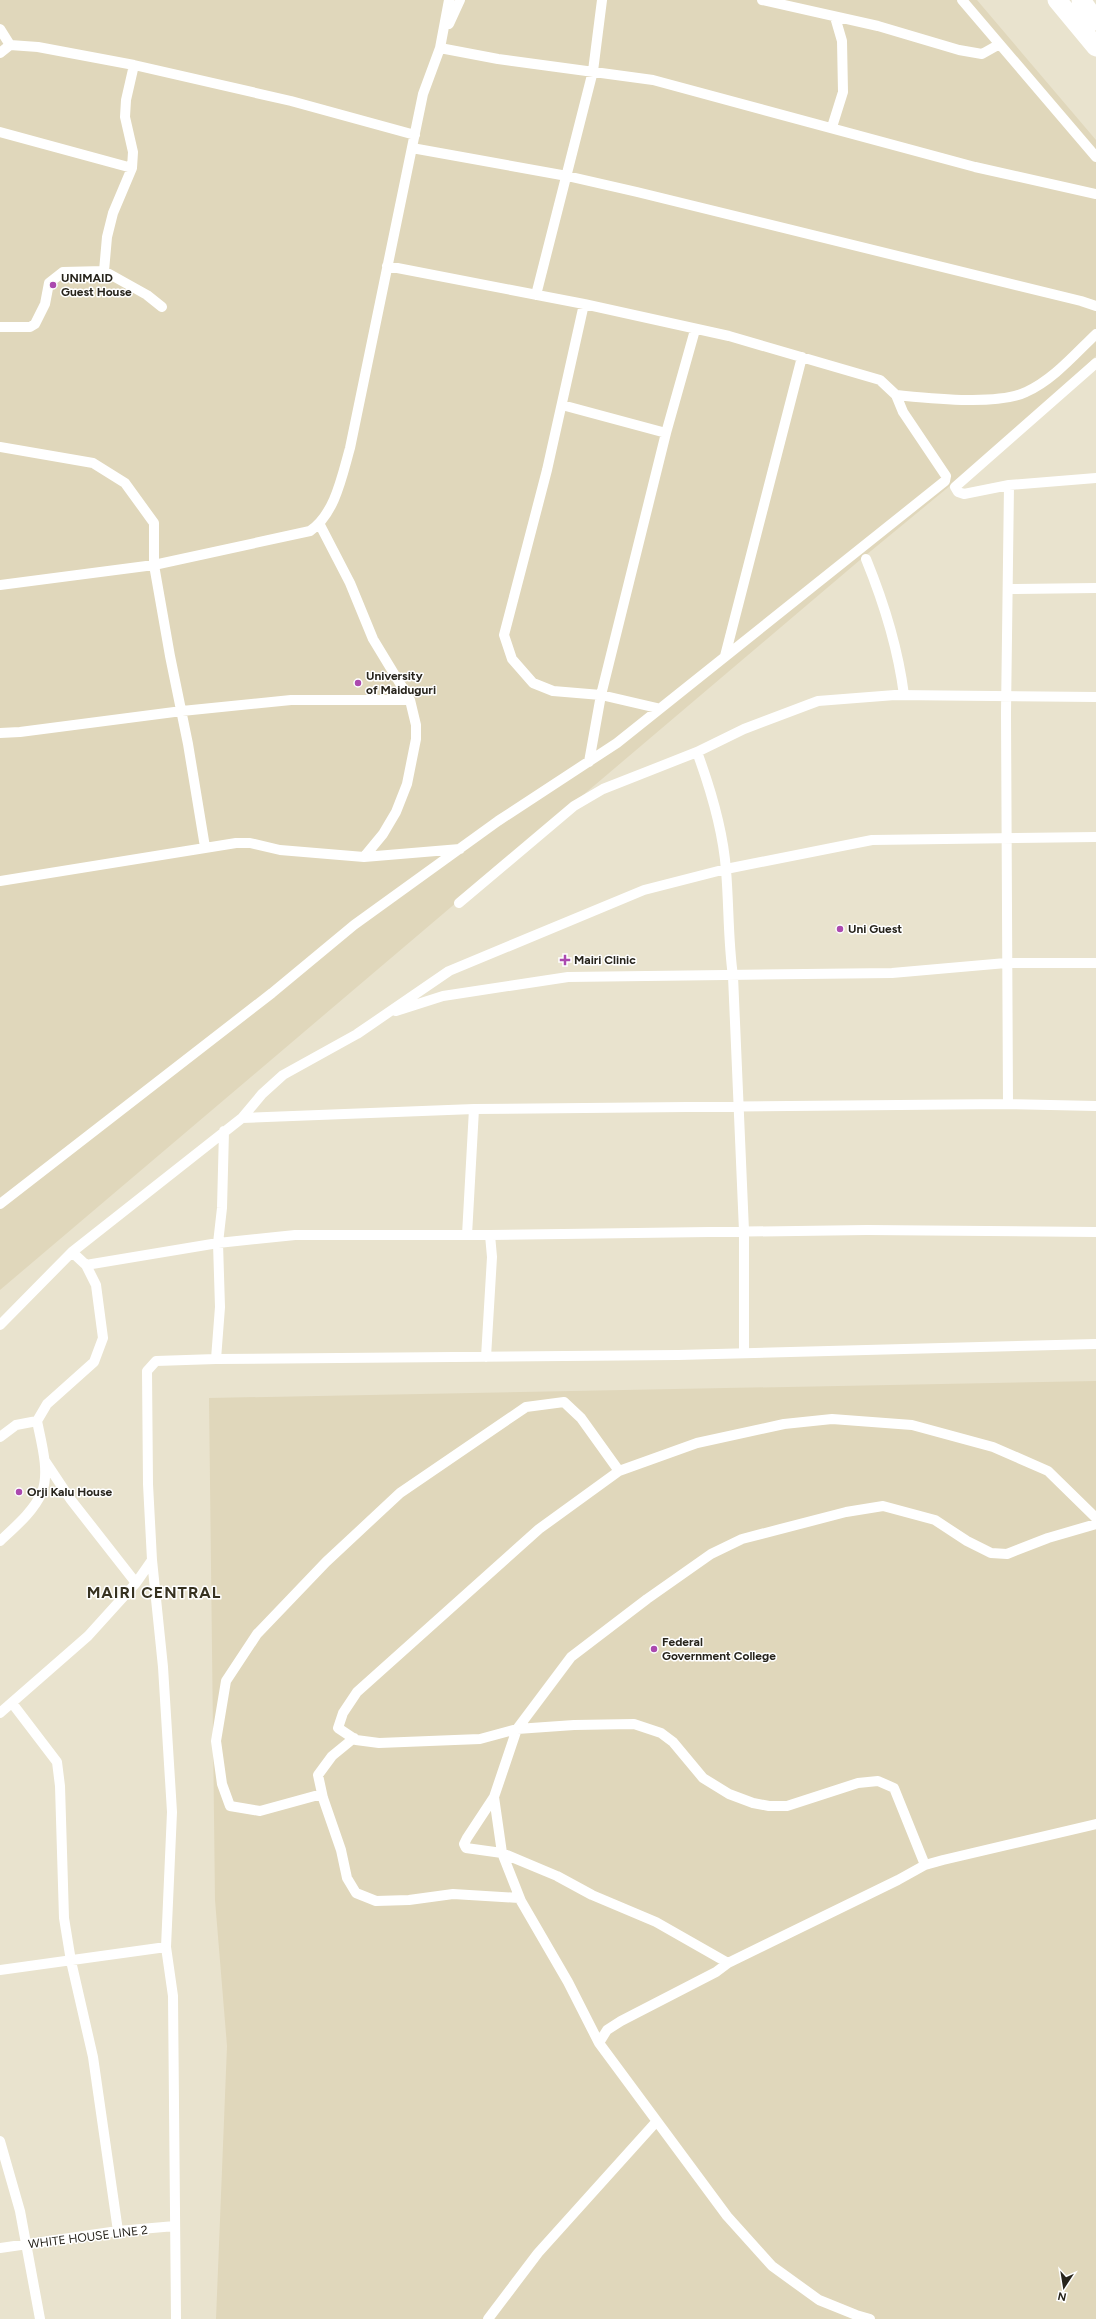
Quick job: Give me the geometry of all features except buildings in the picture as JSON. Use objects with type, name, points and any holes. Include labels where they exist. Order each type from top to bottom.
[{"type":"highway","points":[[1057,0],[1091,19]]},
{"type":"highway","points":[[1081,0],[1091,19],[1096,47]]},
{"type":"street","points":[[444,35],[449,0]]},
{"type":"street","points":[[0,585],[154,565],[310,532],[320,525],[342,480],[369,360],[423,94],[444,35],[460,0]]},
{"type":"street","points":[[536,296],[593,71],[602,0]]},
{"type":"street","points":[[762,0],[878,26],[959,50],[982,54],[998,45]]},
{"type":"street","points":[[962,0],[998,45],[1043,94],[1096,157]]},
{"type":"street","points":[[832,127],[843,92],[842,41],[835,17]]},
{"type":"street","points":[[0,29],[10,45]]},
{"type":"street","points":[[0,53],[10,45],[38,46],[134,65],[292,101],[415,135]]},
{"type":"street","points":[[440,48],[498,59],[653,80],[832,127],[975,167],[1096,194]]},
{"type":"street","points":[[104,271],[107,237],[113,213],[132,168],[133,152],[125,117],[126,100],[134,65]]},
{"type":"street","points":[[0,132],[132,168]]},
{"type":"street","points":[[412,148],[567,176],[840,241],[1096,306]]},
{"type":"street","points":[[0,1204],[272,993],[354,925],[522,805],[617,743],[657,708],[725,656],[945,481],[946,476],[903,412],[896,395],[880,380],[729,336],[695,330],[584,304],[536,296],[387,266]]},
{"type":"street","points":[[0,327],[30,327],[35,324],[45,304],[49,283],[63,272],[104,271],[147,295],[162,307]]},
{"type":"street","points":[[584,304],[562,405],[504,635],[512,659],[533,683],[553,691],[600,695],[657,708]]},
{"type":"street","points":[[590,762],[600,695],[666,433],[695,330]]},
{"type":"street","points":[[896,395],[958,400],[1012,397],[1026,393],[1065,364],[1096,334]]},
{"type":"street","points":[[725,656],[802,357]]},
{"type":"street","points":[[1096,363],[955,487],[958,492],[964,494],[1009,485],[1096,478]]},
{"type":"street","points":[[562,405],[666,433]]},
{"type":"street","points":[[0,447],[93,463],[124,483],[154,523],[154,565],[170,656],[182,711],[205,847]]},
{"type":"street","points":[[1008,1104],[1006,963],[1006,696],[1009,485]]},
{"type":"street","points":[[320,525],[350,583],[373,639],[410,700],[416,725],[416,740],[407,784],[396,812],[383,834],[364,857]]},
{"type":"street","points":[[866,559],[881,596],[900,665],[904,695]]},
{"type":"street","points":[[1008,589],[1096,588]]},
{"type":"street","points":[[459,903],[574,806],[603,789],[697,752],[744,729],[818,701],[904,695],[1096,697]]},
{"type":"street","points":[[0,733],[68,727],[182,711],[291,700],[410,700]]},
{"type":"street","points":[[697,752],[716,806],[726,869],[729,950],[733,976],[744,1232],[744,1352]]},
{"type":"street","points":[[0,1325],[72,1252],[242,1118],[262,1094],[283,1075],[357,1034],[449,971],[644,890],[726,869],[872,840],[1096,837]]},
{"type":"street","points":[[0,881],[205,847],[250,843],[280,850],[364,857],[461,849]]},
{"type":"street","points":[[387,1014],[443,996],[568,977],[892,973],[1006,963],[1096,963]]},
{"type":"street","points":[[242,1118],[474,1109],[1008,1104],[1096,1106]]},
{"type":"street","points":[[467,1235],[474,1109]]},
{"type":"street","points":[[216,1359],[220,1307],[218,1243],[222,1208],[224,1131]]},
{"type":"street","points":[[86,1265],[218,1243],[295,1235],[490,1235],[867,1230],[1096,1232]]},
{"type":"street","points":[[486,1357],[492,1257],[490,1235]]},
{"type":"street","points":[[0,1541],[25,1517],[42,1491],[45,1461],[37,1421],[47,1404],[94,1362],[104,1338],[96,1284],[86,1265],[72,1252]]},
{"type":"street","points":[[176,2319],[173,1996],[166,1947],[172,1812],[163,1667],[152,1560],[148,1484],[147,1371],[156,1362],[216,1359],[486,1357],[1096,1344]]},
{"type":"street","points":[[322,1794],[260,1811],[230,1806],[222,1784],[216,1741],[224,1689],[226,1681],[257,1634],[326,1562],[400,1493],[526,1407],[564,1402],[581,1418],[619,1470]]},
{"type":"street","points":[[925,1865],[894,1788],[878,1781],[858,1783],[787,1806],[769,1806],[729,1794],[703,1778],[673,1742],[661,1733],[634,1724],[574,1725],[517,1729],[480,1739],[446,1742],[379,1743],[354,1738],[338,1728],[343,1713],[357,1692],[539,1529],[619,1470],[696,1443],[784,1424],[832,1419],[912,1425],[993,1447],[1048,1471],[1096,1518]]},
{"type":"street","points":[[0,1437],[16,1425],[37,1421]]},
{"type":"street","points":[[45,1461],[72,1500],[136,1583]]},
{"type":"street","points":[[728,1963],[656,1922],[592,1895],[557,1876],[502,1853],[466,1848],[464,1844],[494,1797],[517,1729],[571,1657],[647,1599],[711,1554],[742,1539],[846,1512],[883,1506],[935,1520],[991,1553],[1007,1554],[1048,1538],[1096,1524]]},
{"type":"street","points":[[0,1713],[88,1636],[136,1583],[152,1560]]},
{"type":"street","points":[[12,1703],[57,1762],[60,1786],[64,1918],[71,1961],[93,2057],[118,2231]]},
{"type":"street","points":[[354,1738],[332,1756],[318,1775],[322,1794],[341,1850],[346,1878],[356,1893],[376,1901],[409,1900],[453,1894],[519,1898]]},
{"type":"street","points":[[494,1797],[502,1853],[519,1898],[568,1982],[599,2043],[727,2216],[772,2266],[819,2300],[856,2316],[870,2319]]},
{"type":"street","points":[[599,2043],[607,2030],[620,2021],[716,1972],[728,1963],[898,1880],[925,1865],[1096,1824]]},
{"type":"street","points":[[0,1970],[166,1947]]},
{"type":"street","points":[[488,2319],[538,2253],[656,2122]]},
{"type":"street","points":[[0,2143],[20,2211],[25,2245],[40,2319]]},
{"type":"street","name":"WHITE HOUSE LINE 2","points":[[0,2248],[118,2231],[175,2226]]},
{"type":"shaded area","name":"University of Maiduguri","points":[[0,0],[977,0],[1096,140],[1096,356],[1037,414],[860,560],[0,1290]]},
{"type":"shaded area","name":"Federal Government College","points":[[1096,1381],[1096,2319],[216,2319],[227,2046],[215,1900],[209,1398]]},
{"type":"place","name":"UNIMAID Guest House","points":[[53,285]]},
{"type":"place","name":"University of Maiduguri","points":[[358,683]]},
{"type":"place","name":"Uni Guest","points":[[840,929]]},
{"type":"place","name":"Mairi Clinic","points":[[565,960]]},
{"type":"place","name":"Orji Kalu House","points":[[19,1492]]},
{"type":"place","name":"Federal Government College","points":[[654,1649]]},
{"type":"district","name":"MAIRI CENTRAL","points":[[154,1592]]}]
